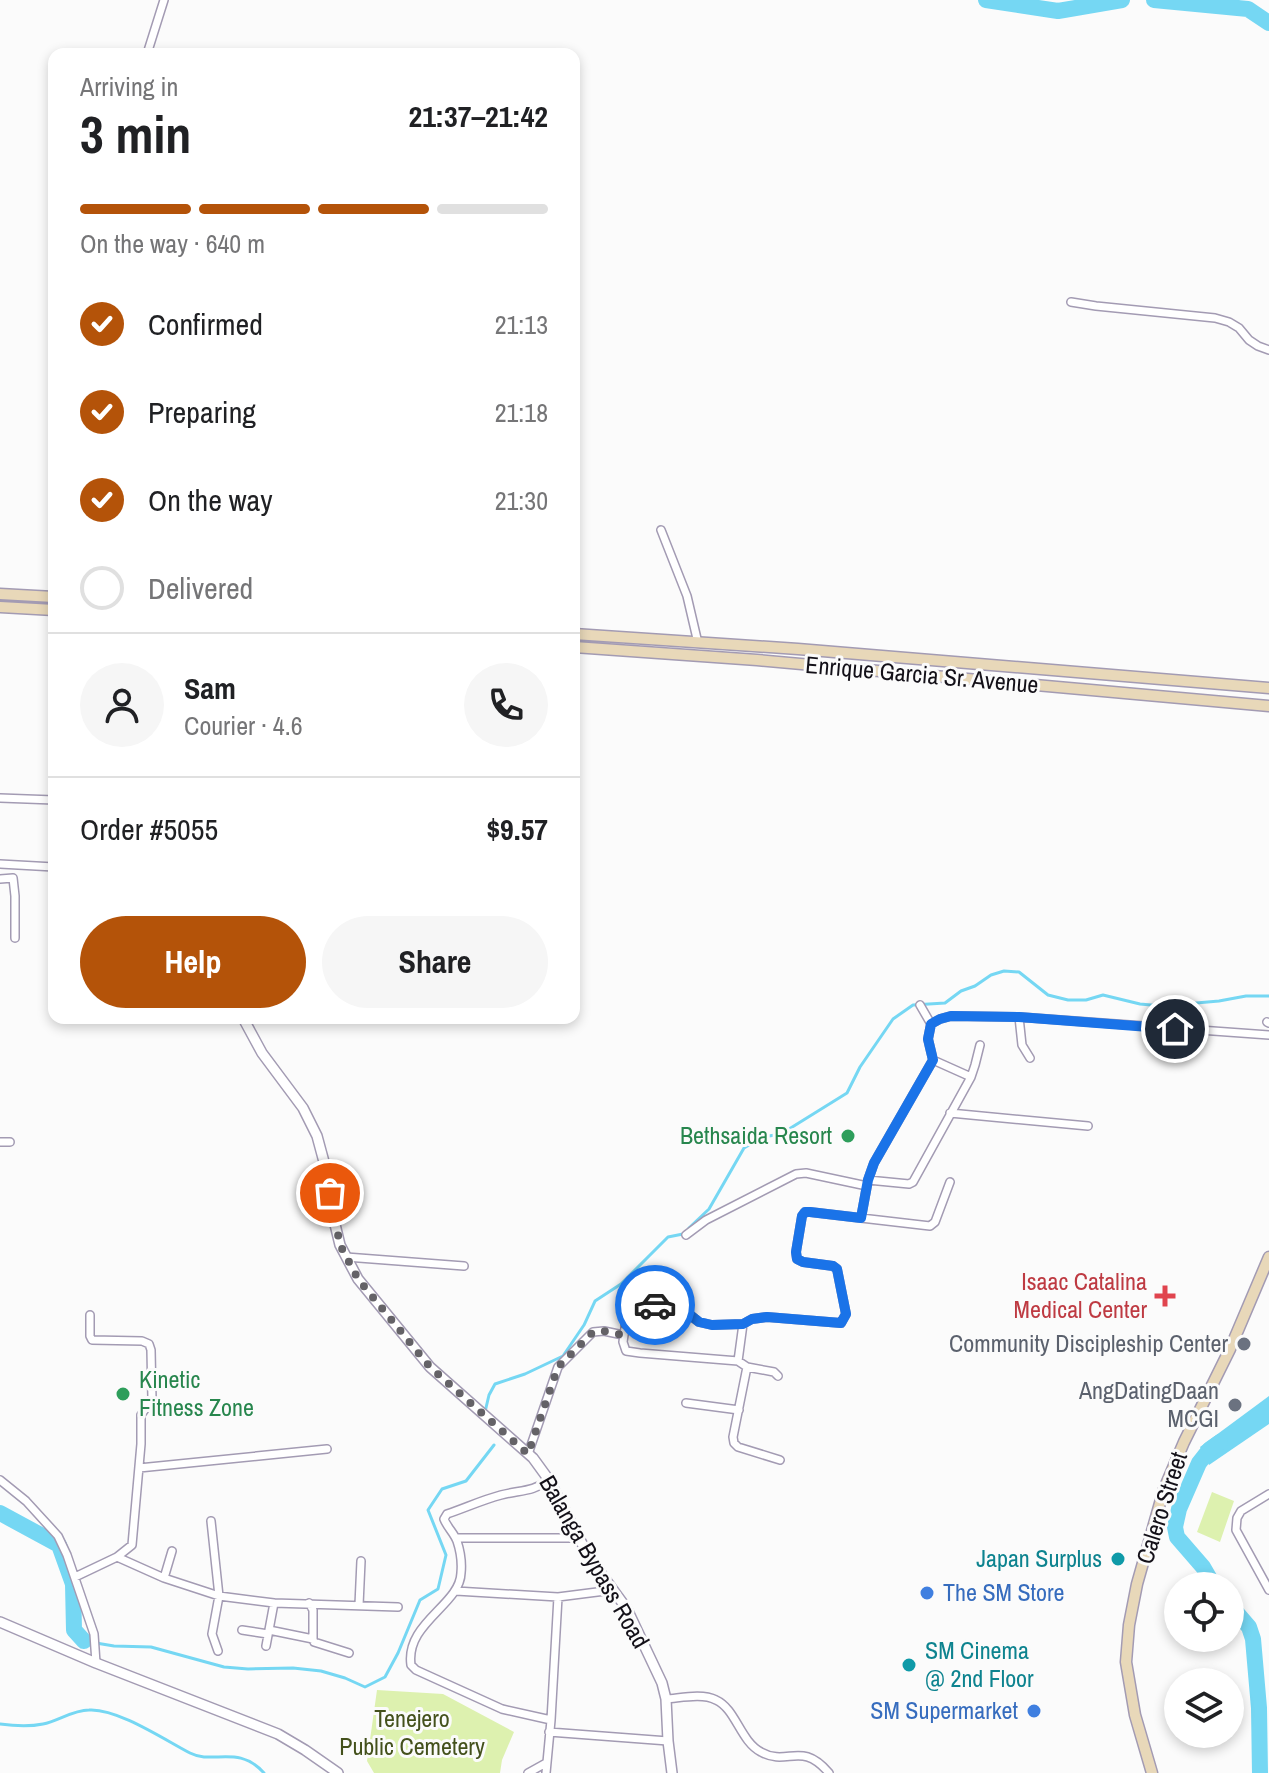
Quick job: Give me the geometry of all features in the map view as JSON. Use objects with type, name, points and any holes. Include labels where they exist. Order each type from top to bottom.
[{"type":"main road","points":[[0,594],[48,597]]},
{"type":"main road","points":[[0,607],[48,610]]},
{"type":"main road","name":"Enrique Garcia Sr. Avenue","points":[[580,634],[1269,688]]},
{"type":"main road","name":"Enrique Garcia Sr. Avenue","points":[[580,647],[757,660],[1269,706]]},
{"type":"main road","points":[[757,647],[757,660]]},
{"type":"main road","name":"Calero Street","points":[[1152,1773],[1135,1715],[1126,1662],[1127,1633],[1137,1584],[1164,1489],[1230,1349],[1269,1257]]},
{"type":"street","points":[[149,48],[164,0]]},
{"type":"street","points":[[1071,302],[1215,318],[1229,322],[1249,340],[1269,350]]},
{"type":"street","points":[[661,530],[687,596],[698,643]]},
{"type":"street","points":[[0,798],[48,800]]},
{"type":"street","points":[[0,865],[48,867]]},
{"type":"street","points":[[0,865],[13,878],[15,938]]},
{"type":"street","points":[[0,879],[13,878]]},
{"type":"street","points":[[861,1218],[874,1163],[933,1060],[928,1039],[931,1024],[920,1005]]},
{"type":"street","points":[[931,1024],[951,1016],[1019,1017],[1269,1035]]},
{"type":"street","points":[[1019,1017],[1022,1045],[1030,1058]]},
{"type":"street","name":"Balanga Bypass Road","points":[[246,1024],[262,1053],[303,1108],[317,1136],[340,1245],[358,1279],[430,1367],[528,1454],[549,1480],[589,1557],[627,1609],[662,1683],[672,1773]]},
{"type":"street","points":[[686,1235],[706,1220],[796,1174],[867,1183],[913,1182],[971,1077],[980,1045]]},
{"type":"street","points":[[933,1060],[971,1077]]},
{"type":"street","points":[[950,1113],[1088,1126]]},
{"type":"street","points":[[0,1142],[10,1142]]},
{"type":"street","points":[[778,1376],[774,1372],[747,1367],[738,1361],[630,1352],[623,1348],[627,1314],[632,1306],[639,1303],[680,1307],[699,1322],[712,1325],[743,1324],[767,1317],[841,1323],[846,1314],[837,1269],[797,1259],[805,1212],[930,1226],[935,1222],[950,1182]]},
{"type":"street","points":[[346,1257],[464,1266]]},
{"type":"street","points":[[75,1577],[117,1557],[129,1549],[134,1540],[141,1415],[152,1399],[149,1344],[142,1341],[92,1340],[90,1315]]},
{"type":"street","points":[[738,1361],[743,1324]]},
{"type":"street","points":[[528,1454],[558,1367],[593,1332],[623,1335]]},
{"type":"street","points":[[747,1367],[734,1443],[780,1460]]},
{"type":"street","points":[[686,1403],[739,1410]]},
{"type":"street","points":[[139,1468],[327,1449]]},
{"type":"street","points":[[0,1480],[26,1501],[58,1536],[94,1634],[96,1663]]},
{"type":"street","points":[[549,1480],[539,1488],[503,1494],[447,1514],[444,1519],[456,1538],[461,1577],[456,1591],[422,1628],[410,1652],[411,1665],[416,1670],[502,1709],[551,1720]]},
{"type":"street","points":[[1269,1494],[1241,1511],[1236,1530],[1269,1590]]},
{"type":"street","points":[[211,1521],[219,1596],[212,1634],[218,1651]]},
{"type":"street","points":[[456,1538],[580,1538]]},
{"type":"street","points":[[164,1578],[172,1551]]},
{"type":"street","points":[[117,1557],[164,1578],[219,1596],[274,1603],[398,1607]]},
{"type":"street","points":[[359,1605],[361,1561]]},
{"type":"street","points":[[456,1591],[558,1597],[613,1590]]},
{"type":"street","points":[[546,1773],[558,1597]]},
{"type":"street","points":[[266,1646],[274,1603]]},
{"type":"street","points":[[309,1603],[313,1610],[313,1639]]},
{"type":"street","points":[[0,1622],[278,1734],[338,1773]]},
{"type":"street","points":[[242,1630],[313,1639],[314,1642],[349,1653]]},
{"type":"street","points":[[666,1699],[701,1697],[717,1700],[728,1710],[750,1745],[764,1754],[782,1758],[801,1754],[822,1765],[829,1773]]},
{"type":"street","points":[[549,1732],[668,1741]]},
{"type":"street","points":[[528,1773],[546,1763]]},
{"type":"green space","points":[[1212,1492],[1234,1501],[1220,1542],[1197,1532]]},
{"type":"green space","name":"Tenejero Public Cemetery","points":[[377,1690],[443,1694],[514,1732],[500,1773],[374,1773],[367,1761]]},
{"type":"water","points":[[1269,1396],[1269,1424],[1209,1465],[1200,1447]]},
{"type":"waterway","points":[[986,0],[1058,11],[1122,0]]},
{"type":"waterway","points":[[1154,0],[1248,9],[1269,23]]},
{"type":"waterway","points":[[1237,8],[1238,0]]},
{"type":"waterway","points":[[689,1228],[709,1209],[744,1148],[763,1137],[781,1134],[847,1093],[860,1067],[893,1019],[913,1005],[945,1003],[961,991],[1004,971],[1019,972],[1048,995],[1068,1000],[1086,1000],[1103,995],[1162,1006],[1269,996]]},
{"type":"waterway","points":[[485,1412],[495,1384],[563,1356],[584,1325],[595,1301],[621,1284],[668,1237],[683,1234]]},
{"type":"waterway","points":[[1206,1572],[1177,1537],[1175,1527],[1179,1509],[1199,1463],[1220,1442]]},
{"type":"waterway","points":[[84,1641],[151,1647],[224,1667],[321,1671],[365,1687],[385,1677],[420,1600],[438,1589],[446,1555],[428,1510],[442,1489],[466,1481],[494,1445]]},
{"type":"waterway","points":[[0,1513],[59,1545],[73,1584],[74,1630],[84,1641]]},
{"type":"waterway","points":[[1244,1621],[1253,1639],[1260,1773]]},
{"type":"waterway","points":[[0,1724],[38,1725],[77,1712],[100,1711],[141,1726],[190,1753],[245,1759],[264,1773]]},
{"type":"way so far","points":[[330,1193],[340,1245],[358,1279],[430,1367],[528,1454],[558,1367],[593,1332],[623,1335],[627,1314],[632,1306],[639,1303],[655,1305]]},
{"type":"place","name":"Bethsaida Resort","points":[[848,1136]]},
{"type":"place","name":"Isaac Catalina Medical Center","points":[[1165,1296]]},
{"type":"place","name":"Community Discipleship Center","points":[[1244,1344]]},
{"type":"place","name":"Kinetic Fitness Zone","points":[[123,1394]]},
{"type":"place","name":"AngDatingDaan MCGI","points":[[1235,1405]]},
{"type":"place","name":"Japan Surplus","points":[[1118,1559]]},
{"type":"place","name":"The SM Store","points":[[927,1593]]},
{"type":"place","name":"SM Cinema @ 2nd Floor","points":[[909,1665]]},
{"type":"place","name":"SM Supermarket","points":[[1034,1711]]},
{"type":"route","points":[[655,1305],[680,1307],[699,1322],[712,1325],[743,1324],[767,1317],[841,1323],[846,1314],[837,1269],[797,1259],[802,1216],[810,1212],[861,1218],[874,1163],[933,1060],[929,1032],[931,1024],[940,1019],[962,1015],[1019,1017],[1175,1029]]}]
